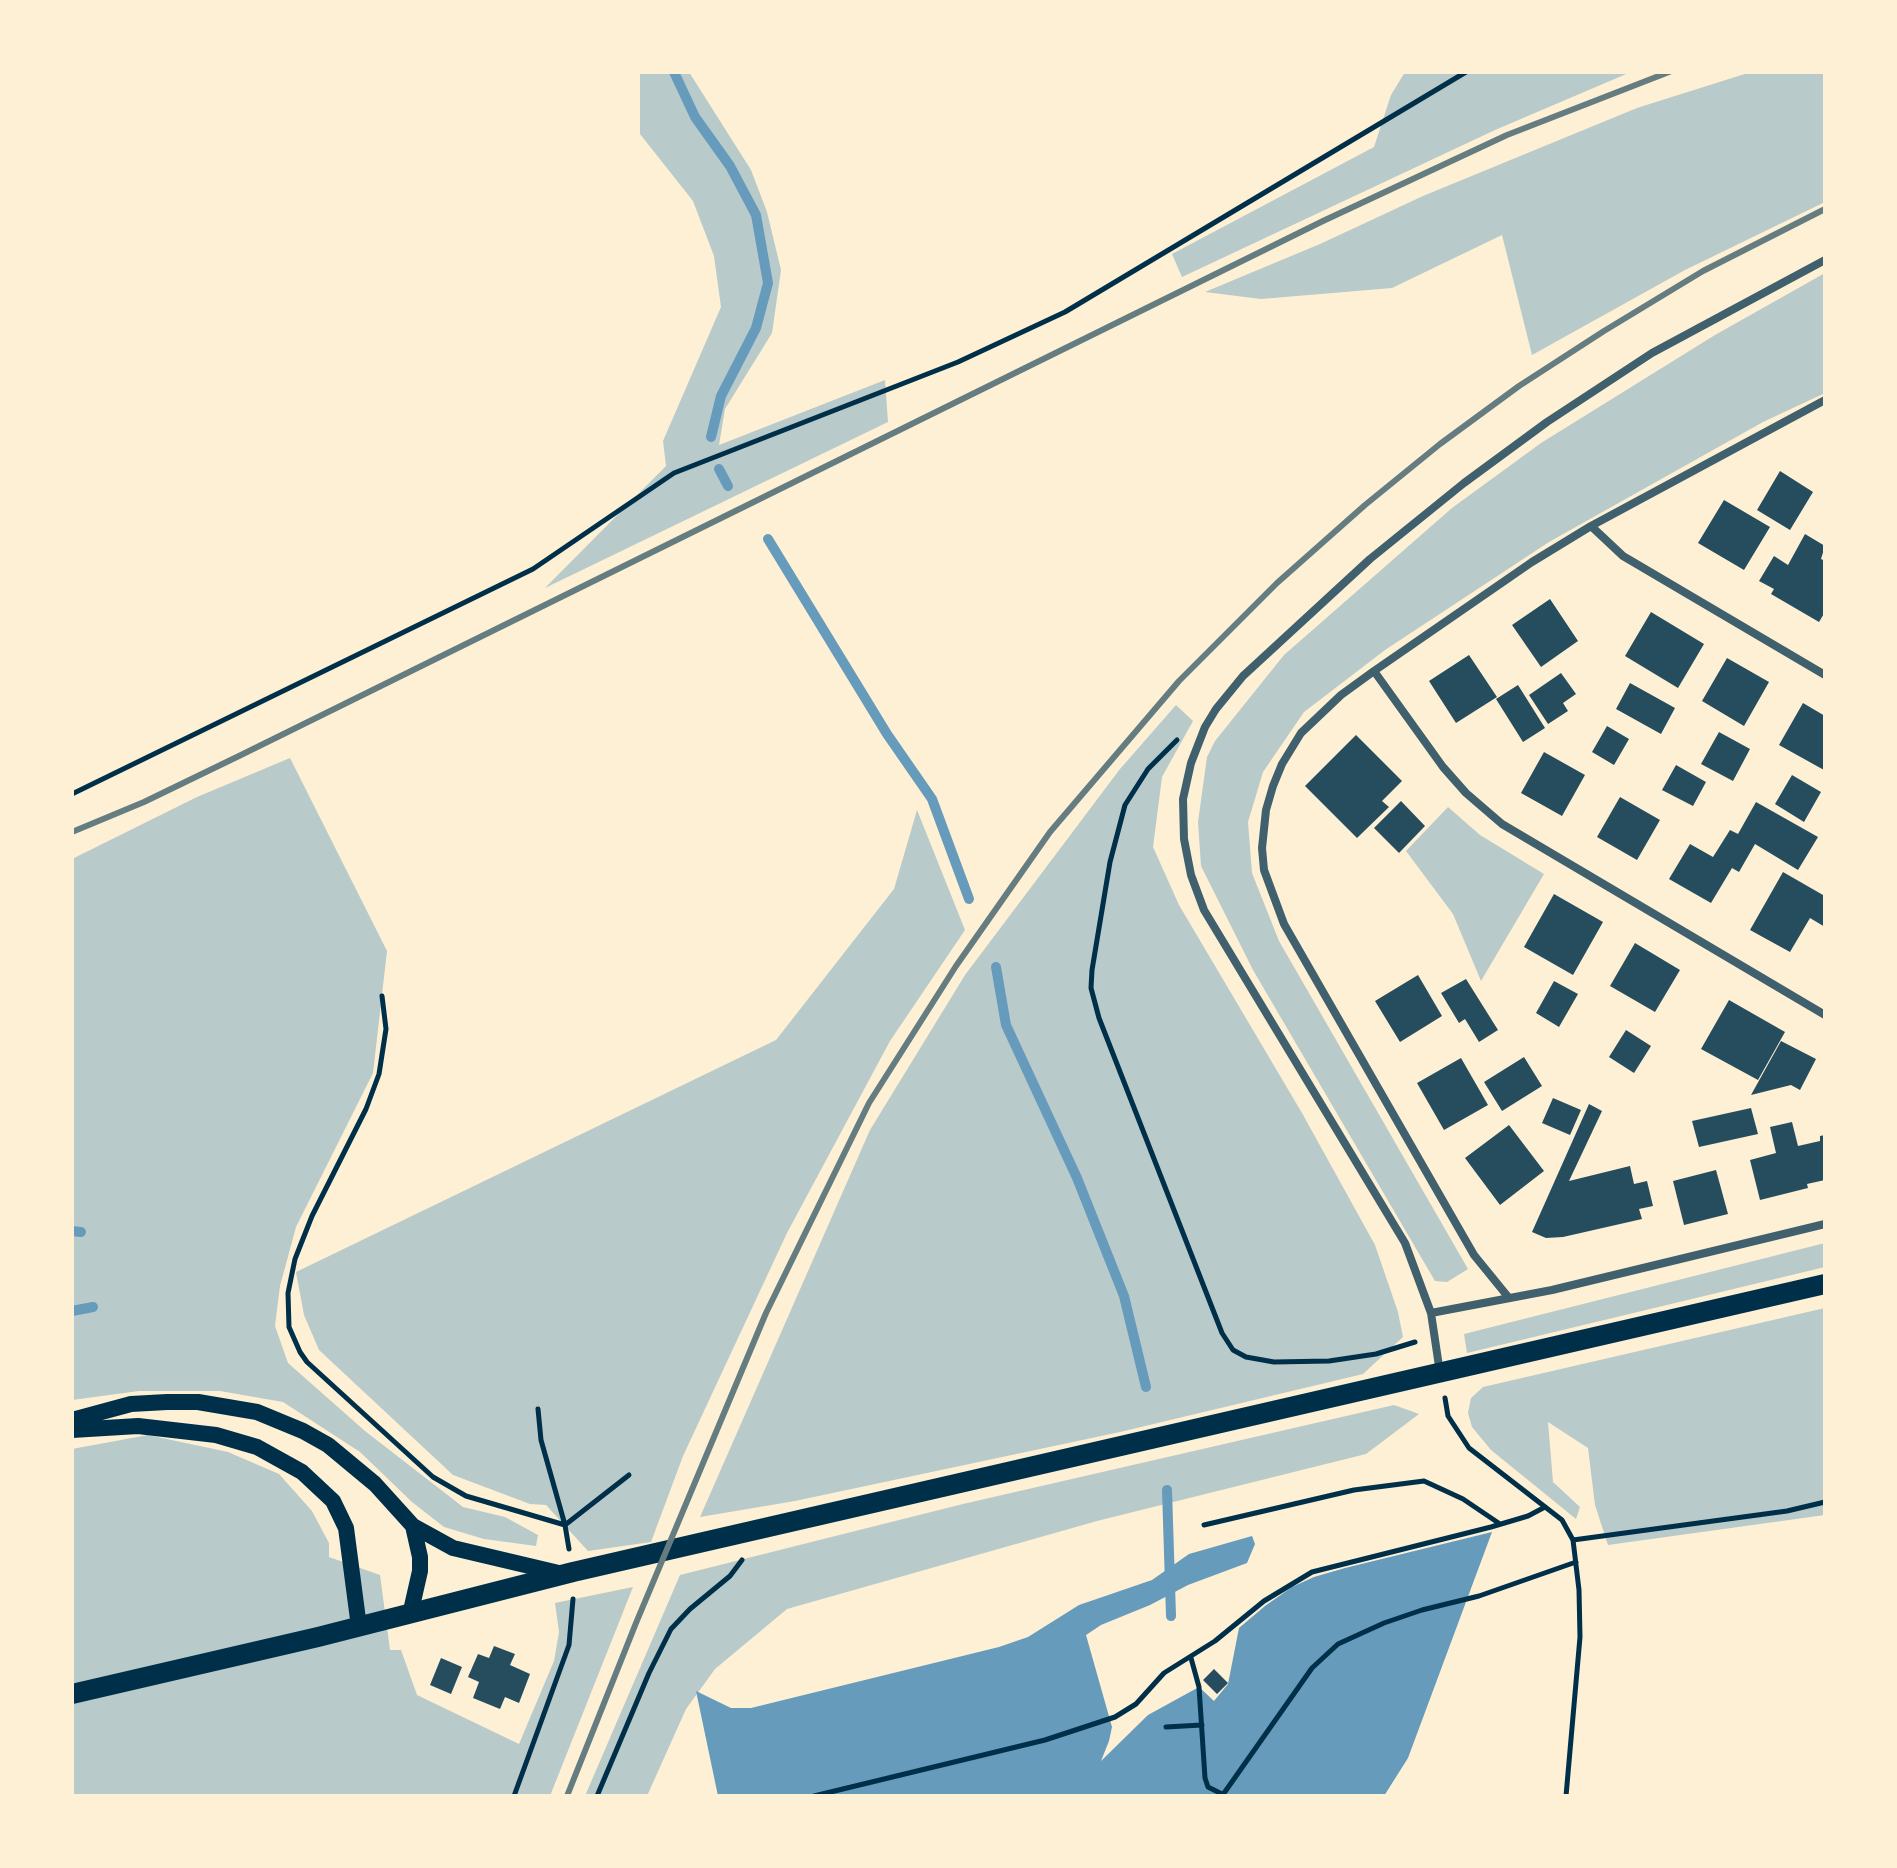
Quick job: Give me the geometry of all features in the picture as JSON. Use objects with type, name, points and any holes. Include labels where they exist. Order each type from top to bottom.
[{"type":"main road","points":[[72,1694],[410,1615],[569,1573],[1825,1284]]},
{"type":"main road","points":[[72,1420],[131,1404],[167,1402],[198,1402],[257,1412],[303,1431],[340,1455],[375,1484],[413,1526],[453,1548],[471,1555],[569,1573]]},
{"type":"main road","points":[[72,1430],[138,1426],[216,1435],[257,1447],[302,1472],[333,1501],[346,1528],[359,1627]]},
{"type":"main road","points":[[410,1615],[420,1571],[413,1526]]},
{"type":"street","points":[[1441,1374],[1431,1313],[1405,1243],[1217,934],[1197,893],[1185,849],[1183,799],[1191,763],[1205,727],[1243,676],[1370,559],[1464,483],[1547,422],[1652,353],[1825,260]]},
{"type":"street","points":[[1509,1298],[1474,1255],[1284,924],[1264,870],[1262,848],[1266,810],[1282,764],[1312,720],[1374,671],[1532,562],[1591,526],[1825,400]]},
{"type":"street","points":[[1591,526],[1623,556],[1825,675]]},
{"type":"street","points":[[1374,671],[1443,767],[1466,793],[1502,824],[1825,1015]]},
{"type":"street","points":[[1431,1313],[1552,1290],[1825,1224]]},
{"type":"path","points":[[72,794],[533,569],[674,473],[958,362],[1065,312],[1466,72]]},
{"type":"path","points":[[1205,727],[1181,737],[1166,750],[1133,789],[1125,805],[1110,862],[1092,970],[1091,988],[1099,1018],[1222,1333],[1233,1350],[1246,1357],[1274,1362],[1329,1361],[1376,1354],[1435,1336]]},
{"type":"path","points":[[382,996],[386,1029],[379,1074],[295,1259],[287,1309],[293,1339],[323,1378],[433,1477],[451,1489],[565,1525]]},
{"type":"path","points":[[1441,1374],[1448,1416],[1469,1448],[1562,1520],[1573,1540],[1580,1637],[1566,1796]]},
{"type":"path","points":[[514,1796],[569,1645],[565,1525],[541,1440],[538,1409]]},
{"type":"path","points":[[565,1525],[629,1475]]},
{"type":"path","points":[[1204,1525],[1354,1490],[1424,1481],[1463,1499],[1501,1525]]},
{"type":"path","points":[[1573,1540],[1787,1511],[1825,1502]]},
{"type":"path","points":[[814,1796],[1045,1740],[1115,1717],[1136,1704],[1164,1673],[1191,1658],[1264,1601],[1312,1572],[1501,1525],[1545,1507]]},
{"type":"path","points":[[597,1796],[662,1644],[679,1619],[730,1576],[743,1558],[752,1532]]},
{"type":"path","points":[[1191,1658],[1199,1687],[1208,1787],[1222,1795],[1312,1668],[1338,1644],[1384,1623],[1479,1596],[1576,1562]]},
{"type":"path","points":[[1166,1727],[1202,1725]]},
{"type":"shaded area","points":[[640,72],[689,72],[751,170],[767,212],[781,270],[772,333],[725,409],[719,445],[885,380],[888,422],[545,588],[666,466],[663,441],[721,307],[714,256],[693,201],[640,134]]},
{"type":"shaded area","points":[[1405,72],[1631,72],[1495,130],[1182,277],[1172,254],[1374,147],[1391,95]]},
{"type":"shaded area","points":[[1751,72],[1825,72],[1825,202],[1685,270],[1532,355],[1502,235],[1392,288],[1261,299],[1205,292],[1320,244],[1423,196],[1637,108]]},
{"type":"shaded area","points":[[1825,273],[1825,393],[1763,422],[1549,542],[1385,650],[1304,712],[1263,772],[1248,822],[1252,873],[1279,941],[1468,1269],[1447,1282],[1435,1281],[1253,970],[1201,866],[1198,822],[1207,757],[1215,741],[1284,655],[1452,508],[1541,443],[1715,335]]},
{"type":"shaded area","points":[[1176,705],[1193,721],[1162,777],[1153,847],[1179,905],[1302,1113],[1375,1245],[1398,1312],[1403,1337],[1363,1374],[1120,1432],[795,1501],[700,1517],[870,1130],[965,975],[1120,769]]},
{"type":"shaded area","points":[[290,758],[387,951],[373,1073],[296,1227],[280,1286],[275,1326],[288,1363],[365,1431],[463,1507],[505,1517],[538,1535],[536,1546],[484,1539],[444,1527],[412,1502],[360,1452],[283,1402],[220,1391],[139,1391],[72,1400],[72,859],[197,797]]},
{"type":"shaded area","points":[[1448,807],[1480,835],[1544,874],[1481,981],[1453,914],[1406,851]]},
{"type":"shaded area","points":[[917,810],[965,930],[890,1041],[787,1233],[683,1456],[651,1542],[588,1551],[546,1505],[530,1504],[453,1475],[319,1350],[304,1315],[296,1272],[776,1040],[894,889]]},
{"type":"shaded area","points":[[1825,1243],[1825,1267],[1467,1353],[1464,1334]]},
{"type":"shaded area","points":[[1825,1308],[1825,1515],[1608,1545],[1595,1505],[1588,1448],[1548,1422],[1553,1482],[1580,1507],[1576,1519],[1491,1450],[1472,1427],[1468,1413],[1471,1398],[1483,1387]]},
{"type":"shaded area","points":[[1394,1405],[1419,1414],[1366,1454],[1097,1521],[787,1609],[715,1669],[686,1709],[647,1796],[585,1796],[680,1575],[963,1504]]},
{"type":"shaded area","points":[[148,1435],[228,1452],[279,1474],[312,1511],[329,1543],[329,1557],[380,1575],[390,1650],[401,1650],[417,1695],[519,1744],[554,1661],[559,1632],[555,1603],[633,1587],[550,1796],[72,1796],[72,1449]]},
{"type":"water","points":[[1492,1532],[1408,1758],[1384,1796],[718,1796],[696,1691],[731,1708],[751,1708],[999,1647],[1028,1637],[1079,1605],[1152,1580],[1189,1554],[1252,1536],[1255,1544],[1247,1563],[1188,1585],[1086,1635],[1112,1727],[1101,1761],[1148,1715],[1199,1687],[1214,1701],[1228,1684],[1239,1628],[1292,1587],[1345,1568]]},
{"type":"building","points":[[1780,471],[1813,492],[1790,530],[1757,510]]},
{"type":"building","points":[[1724,500],[1770,527],[1744,570],[1698,543]]},
{"type":"building","points":[[1805,534],[1825,546],[1821,559],[1825,561],[1825,612],[1819,622],[1771,594],[1774,589],[1759,581],[1774,556],[1788,565]]},
{"type":"building","points":[[1550,599],[1578,641],[1541,667],[1512,625]]},
{"type":"building","points":[[1651,612],[1704,644],[1678,688],[1625,656]]},
{"type":"building","points":[[1469,655],[1497,697],[1456,723],[1429,681]]},
{"type":"building","points":[[1727,658],[1769,682],[1744,726],[1702,701]]},
{"type":"building","points":[[1561,673],[1576,694],[1563,703],[1568,711],[1548,724],[1529,695]]},
{"type":"building","points":[[1630,683],[1675,708],[1661,734],[1616,709]]},
{"type":"building","points":[[1518,685],[1545,728],[1523,742],[1496,699]]},
{"type":"building","points":[[1803,703],[1825,716],[1824,770],[1779,745]]},
{"type":"building","points":[[1607,726],[1629,739],[1614,765],[1592,752]]},
{"type":"building","points":[[1719,732],[1750,749],[1733,781],[1701,764]]},
{"type":"building","points":[[1356,735],[1402,781],[1382,801],[1389,807],[1357,838],[1305,786]]},
{"type":"building","points":[[1544,752],[1585,775],[1562,816],[1521,793]]},
{"type":"building","points":[[1676,765],[1706,782],[1693,806],[1662,790]]},
{"type":"building","points":[[1792,775],[1821,792],[1804,822],[1775,804]]},
{"type":"building","points":[[1620,797],[1660,820],[1637,860],[1597,837]]},
{"type":"building","points":[[1401,801],[1425,826],[1399,853],[1374,828]]},
{"type":"building","points":[[1756,802],[1818,837],[1798,870],[1755,844],[1739,872],[1732,868],[1711,903],[1669,879],[1690,844],[1713,857],[1730,830],[1738,834]]},
{"type":"building","points":[[1783,872],[1823,895],[1825,891],[1825,927],[1810,918],[1790,952],[1750,930]]},
{"type":"building","points":[[1554,894],[1603,922],[1573,975],[1524,947]]},
{"type":"building","points":[[1635,943],[1680,970],[1655,1012],[1610,986]]},
{"type":"building","points":[[1418,975],[1442,1016],[1400,1042],[1375,1001]]},
{"type":"building","points":[[1466,979],[1498,1030],[1479,1042],[1465,1019],[1459,1023],[1441,993]]},
{"type":"building","points":[[1554,981],[1578,994],[1559,1027],[1536,1013]]},
{"type":"building","points":[[1729,1000],[1785,1032],[1758,1080],[1701,1049]]},
{"type":"building","points":[[1626,1030],[1651,1046],[1634,1073],[1609,1057]]},
{"type":"building","points":[[1781,1041],[1816,1059],[1800,1090],[1791,1085],[1751,1095]]},
{"type":"building","points":[[1524,1057],[1542,1086],[1502,1111],[1484,1082]]},
{"type":"building","points":[[1461,1058],[1488,1105],[1444,1130],[1417,1083]]},
{"type":"building","points":[[1553,1098],[1581,1110],[1570,1135],[1542,1123]]},
{"type":"building","points":[[1589,1104],[1602,1111],[1569,1181],[1630,1166],[1634,1184],[1647,1181],[1653,1206],[1639,1209],[1642,1219],[1546,1238],[1532,1232]]},
{"type":"building","points":[[1751,1108],[1758,1134],[1699,1147],[1692,1121]]},
{"type":"building","points":[[1792,1122],[1798,1146],[1820,1141],[1820,1136],[1825,1135],[1825,1180],[1807,1184],[1808,1188],[1760,1200],[1750,1160],[1776,1153],[1770,1127]]},
{"type":"building","points":[[1509,1125],[1544,1171],[1500,1205],[1465,1158]]},
{"type":"building","points":[[1716,1170],[1728,1214],[1684,1225],[1673,1181]]},
{"type":"building","points":[[494,1646],[515,1654],[510,1665],[530,1674],[519,1703],[505,1697],[500,1709],[473,1698],[479,1682],[468,1677],[478,1654],[489,1658]]},
{"type":"building","points":[[441,1658],[462,1667],[451,1694],[430,1685]]},
{"type":"building","points":[[1214,1669],[1228,1683],[1217,1694],[1203,1680]]},
{"type":"waterway","points":[[674,72],[695,117],[730,166],[756,215],[768,283],[756,328],[721,396],[711,437]]},
{"type":"waterway","points":[[719,469],[728,486]]},
{"type":"waterway","points":[[768,539],[887,734],[932,799],[969,899]]},
{"type":"waterway","points":[[996,967],[1006,1025],[1077,1178],[1124,1296],[1146,1387]]},
{"type":"waterway","points":[[72,1231],[81,1232]]},
{"type":"waterway","points":[[72,1311],[93,1307]]},
{"type":"waterway","points":[[1167,1490],[1171,1616]]},
{"type":"railway","points":[[72,832],[144,802],[241,755],[1323,221],[1507,135],[1669,72]]},
{"type":"railway","points":[[567,1796],[766,1313],[869,1103],[956,966],[1050,832],[1179,681],[1277,583],[1440,444],[1519,386],[1604,331],[1703,271],[1825,209]]}]
